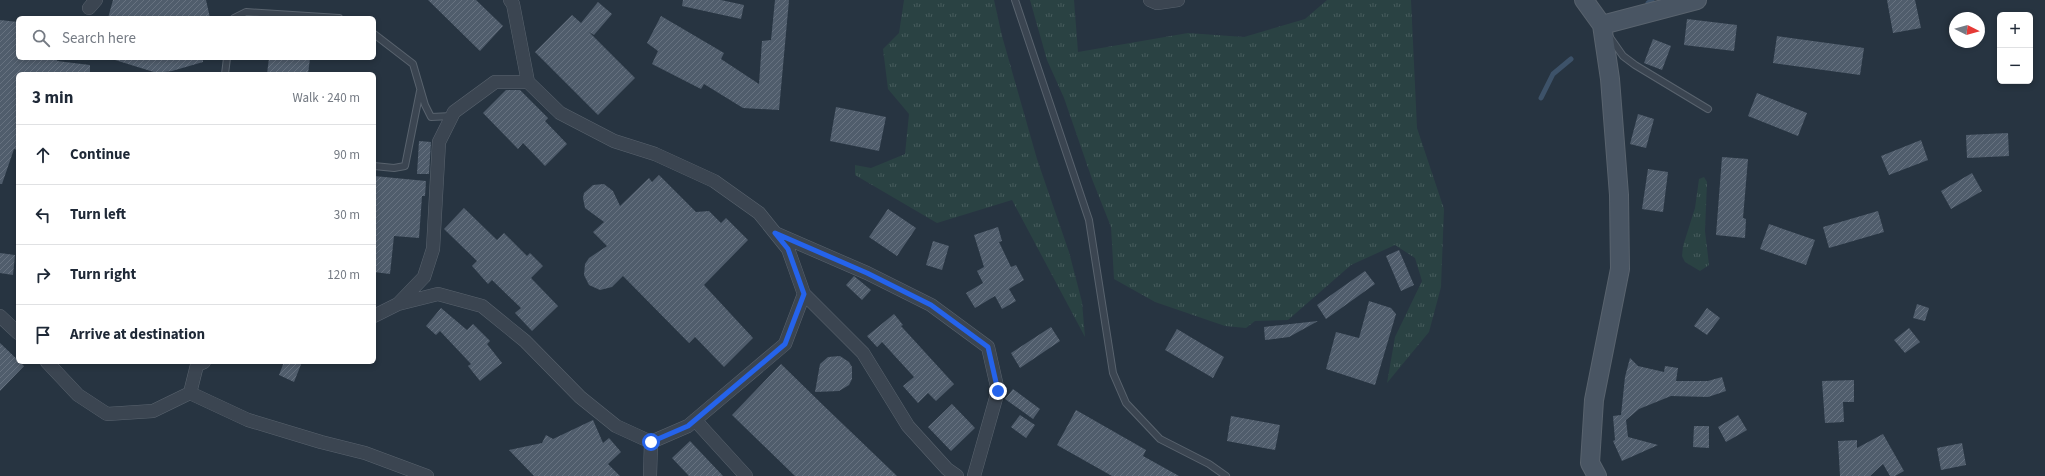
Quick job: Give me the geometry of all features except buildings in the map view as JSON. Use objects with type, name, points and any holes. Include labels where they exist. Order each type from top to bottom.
[{"type":"street","points":[[510,0],[513,4],[528,82],[560,113],[614,140],[656,154],[714,181],[759,213],[788,249],[804,294],[863,353],[908,426],[947,469],[957,476]]},
{"type":"street","points":[[1150,0],[1157,3],[1178,0]]},
{"type":"street","points":[[1584,0],[1602,25],[1610,79],[1620,195],[1620,269],[1594,400],[1590,463],[1597,476]]},
{"type":"street","points":[[1602,25],[1697,0]]},
{"type":"street","points":[[398,304],[424,277],[433,249],[439,142],[454,112],[495,82],[528,82]]},
{"type":"street","points":[[775,233],[867,273],[931,305],[988,347],[998,391],[974,476]]},
{"type":"street","points":[[376,315],[398,304],[438,294],[482,306],[524,341],[580,398],[616,426],[651,442],[688,426],[785,344],[804,294]]},
{"type":"street","points":[[0,316],[16,331]]},
{"type":"street","points":[[49,364],[78,395],[107,414],[153,411],[190,394],[248,420],[321,442],[365,453],[426,476]]},
{"type":"street","points":[[190,394],[197,365],[199,364]]},
{"type":"street","points":[[695,420],[746,476]]},
{"type":"street","points":[[650,476],[651,442]]},
{"type":"lane","points":[[1015,0],[1089,220],[1113,373],[1126,403],[1160,439],[1209,464],[1226,476]]},
{"type":"lane","points":[[238,16],[246,12],[308,16]]},
{"type":"lane","points":[[1602,25],[1622,56],[1643,71],[1708,109]]},
{"type":"lane","points":[[376,36],[413,64],[421,87],[425,105],[431,117],[452,116]]},
{"type":"lane","points":[[225,72],[227,60]]},
{"type":"lane","points":[[376,166],[394,168],[405,166],[421,87]]},
{"type":"green space","points":[[904,0],[994,0],[1002,36],[1037,159],[1069,252],[1082,302],[1085,337],[1012,200],[937,223],[855,175],[855,165],[871,168],[905,154],[909,114],[888,89],[883,49],[899,33]]},
{"type":"green space","points":[[1030,0],[1074,0],[1078,52],[1188,33],[1244,37],[1305,19],[1327,0],[1411,0],[1417,128],[1444,209],[1441,287],[1429,332],[1387,383],[1395,337],[1422,281],[1415,258],[1395,245],[1351,265],[1288,320],[1255,321],[1246,328],[1225,326],[1155,302],[1114,279],[1111,227],[1092,179],[1064,98],[1047,60]]},
{"type":"green space","points":[[1704,177],[1707,182],[1705,231],[1709,265],[1700,271],[1685,262],[1682,256],[1683,246],[1695,208],[1699,179]]},
{"type":"waterway","points":[[1648,3],[1652,0]]},
{"type":"waterway","points":[[1541,98],[1553,74],[1571,59]]},
{"type":"route","points":[[651,442],[688,426],[785,344],[804,294],[788,249],[775,233],[867,273],[931,305],[988,347],[998,391]]}]
